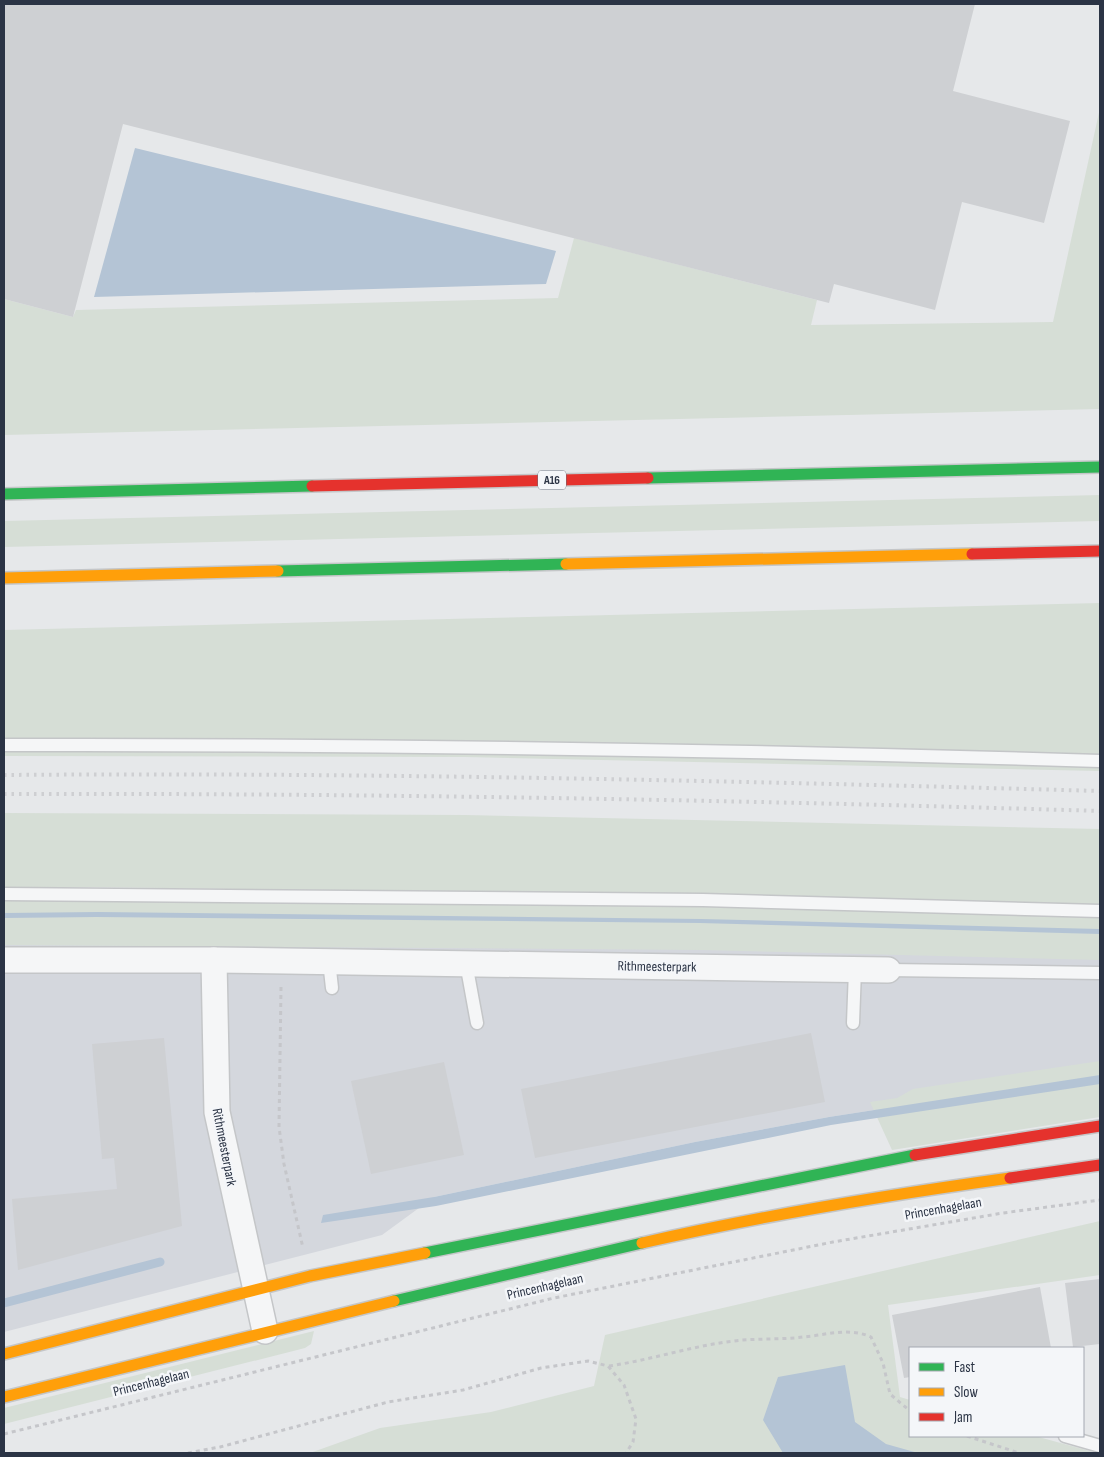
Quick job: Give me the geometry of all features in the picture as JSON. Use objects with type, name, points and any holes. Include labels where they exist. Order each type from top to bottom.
[{"type":"main road","name":"A16","points":[[4,494],[1100,467]]},
{"type":"main road","points":[[4,578],[1100,551]]},
{"type":"main road","points":[[4,1354],[310,1276],[894,1158],[1100,1126]]},
{"type":"main road","name":"Princenhagelaan","points":[[4,1396],[265,1331],[702,1229],[867,1198],[1100,1165]]},
{"type":"street","name":"Rithmeesterpark","points":[[4,960],[328,961],[888,970]]},
{"type":"street","name":"Rithmeesterpark","points":[[214,960],[217,1112],[265,1331]]},
{"type":"lane","points":[[4,745],[198,744],[729,751],[1100,761]]},
{"type":"lane","points":[[4,894],[703,900],[1100,911]]},
{"type":"lane","points":[[328,961],[332,988]]},
{"type":"lane","points":[[466,963],[477,1023]]},
{"type":"lane","points":[[853,1023],[855,970]]},
{"type":"lane","name":"Rithmeesterpark","points":[[888,970],[1100,973]]},
{"type":"lane","points":[[1068,1437],[1100,1446]]},
{"type":"path","points":[[281,961],[280,1132],[284,1164],[310,1276]]},
{"type":"path","name":"Princenhagelaan","points":[[4,1434],[554,1298],[824,1244],[1003,1213],[1100,1200]]},
{"type":"path","points":[[321,1319],[329,1353]]},
{"type":"path","points":[[188,1453],[220,1447],[388,1402],[463,1390],[541,1368],[588,1361],[608,1366],[647,1360],[693,1348],[734,1341],[803,1338],[858,1332],[871,1337],[883,1363],[890,1394],[909,1411]]},
{"type":"path","points":[[608,1366],[624,1385],[636,1418],[633,1442],[626,1453]]},
{"type":"path","points":[[970,1437],[1019,1453]]},
{"type":"shaded area","points":[[1100,108],[1100,409],[4,435],[4,299],[73,317],[76,310],[558,298],[574,238],[817,300],[811,325],[1053,322]]},
{"type":"shaded area","points":[[1100,495],[1100,521],[4,547],[4,521]]},
{"type":"shaded area","points":[[1100,603],[1100,755],[740,745],[4,739],[4,630]]},
{"type":"shaded area","points":[[189,750],[739,757],[1100,767],[1100,771],[465,757],[4,756],[4,751]]},
{"type":"shaded area","points":[[4,813],[466,815],[1100,829],[1100,905],[704,895],[93,887],[4,888]]},
{"type":"shaded area","points":[[4,900],[701,905],[1100,916],[1100,960],[702,950],[4,945]]},
{"type":"shaded area","points":[[4,904],[1100,921],[1100,1075],[829,1117],[695,1142],[434,1197],[382,1235],[4,1332]]},
{"type":"shaded area","points":[[1100,1061],[1100,1117],[892,1150],[870,1102],[897,1098],[913,1089]]},
{"type":"shaded area","points":[[1100,1221],[1100,1275],[888,1305],[900,1397],[909,1400],[909,1437],[1039,1437],[1097,1453],[310,1453],[380,1428],[491,1412],[594,1386],[605,1335]]},
{"type":"shaded area","points":[[314,1331],[311,1344],[305,1348],[4,1424],[4,1408]]},
{"type":"water","points":[[135,148],[556,251],[546,284],[94,297]]},
{"type":"water","points":[[98,912],[701,919],[1100,929],[1100,934],[700,923],[97,917],[4,918],[4,913]]},
{"type":"water","points":[[1100,1075],[1100,1084],[831,1125],[436,1206],[321,1223],[323,1215],[434,1197],[695,1142],[829,1117]]},
{"type":"water","points":[[845,1365],[855,1422],[886,1444],[918,1453],[783,1453],[763,1420],[778,1377]]},
{"type":"building","points":[[4,4],[975,4],[953,91],[1070,121],[1044,223],[962,202],[935,310],[834,284],[829,303],[123,124],[73,317],[4,299]]},
{"type":"building","points":[[811,1033],[825,1102],[535,1158],[521,1089]]},
{"type":"building","points":[[164,1038],[182,1226],[18,1270],[12,1199],[117,1189],[114,1158],[102,1159],[92,1044]]},
{"type":"building","points":[[444,1062],[464,1155],[371,1174],[351,1081]]},
{"type":"building","points":[[1100,1279],[1100,1344],[1073,1347],[1065,1283]]},
{"type":"building","points":[[1040,1287],[1051,1347],[909,1347],[909,1377],[904,1378],[892,1315]]},
{"type":"waterway","points":[[4,1303],[160,1262]]},
{"type":"railway","points":[[4,775],[415,776],[1100,791]]},
{"type":"railway","points":[[4,794],[552,798],[1100,811]]},
{"type":"traffic: fast","points":[[648,478],[1100,467]]},
{"type":"traffic: fast","points":[[4,494],[312,486]]},
{"type":"traffic: fast","points":[[278,571],[566,564]]},
{"type":"traffic: fast","points":[[425,1253],[915,1155]]},
{"type":"traffic: fast","points":[[394,1301],[642,1243]]},
{"type":"traffic: slow","points":[[566,564],[972,554]]},
{"type":"traffic: slow","points":[[4,578],[278,571]]},
{"type":"traffic: slow","points":[[642,1243],[826,1206],[1010,1178]]},
{"type":"traffic: slow","points":[[4,1354],[310,1276],[425,1253]]},
{"type":"traffic: slow","points":[[4,1397],[394,1301]]},
{"type":"traffic: jam","points":[[312,486],[648,478]]},
{"type":"traffic: jam","points":[[972,554],[1100,551]]},
{"type":"traffic: jam","points":[[915,1155],[1100,1126]]},
{"type":"traffic: jam","points":[[1010,1178],[1100,1165]]}]
